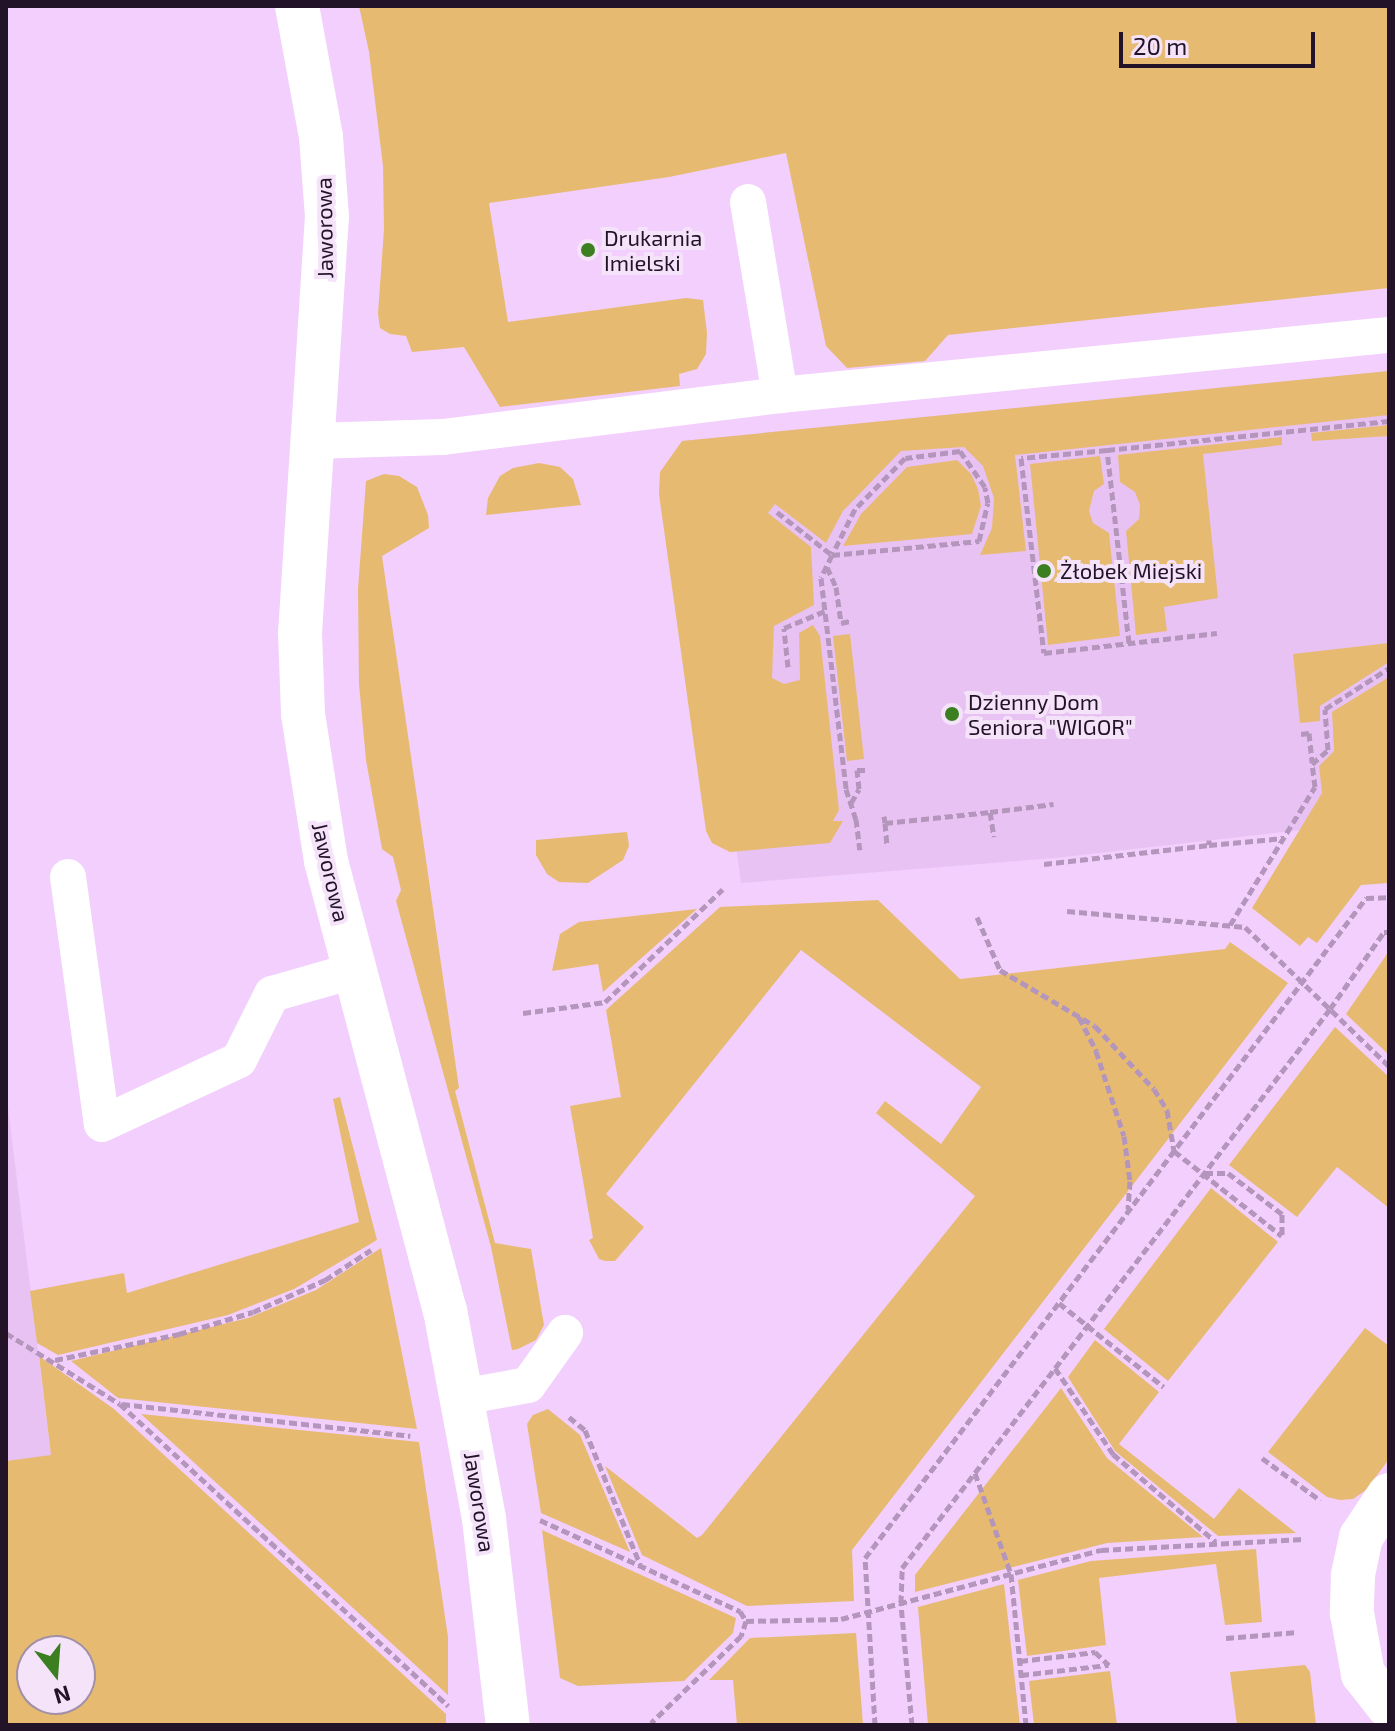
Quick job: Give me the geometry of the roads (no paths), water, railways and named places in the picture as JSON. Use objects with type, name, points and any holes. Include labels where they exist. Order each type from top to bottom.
[{"type":"street","name":"Jaworowa","points":[[297,6],[321,137],[327,216],[300,632],[303,714],[326,861],[428,1239],[462,1397],[484,1519],[508,1725]]},
{"type":"street","points":[[1389,1495],[1364,1532],[1353,1576],[1355,1628],[1363,1674],[1389,1707]]},
{"type":"lane","points":[[748,202],[780,395]]},
{"type":"lane","points":[[313,441],[443,437],[780,395],[1389,335]]},
{"type":"lane","points":[[68,877],[102,1124],[239,1060],[272,994],[356,970]]},
{"type":"lane","points":[[462,1397],[528,1385],[565,1333]]},
{"type":"place","name":"Drukarnia Imielski","points":[[588,250]]},
{"type":"place","name":"Żłobek Miejski","points":[[1044,571]]},
{"type":"place","name":"Dzienny Dom Seniora \"WIGOR\"","points":[[952,714]]}]
